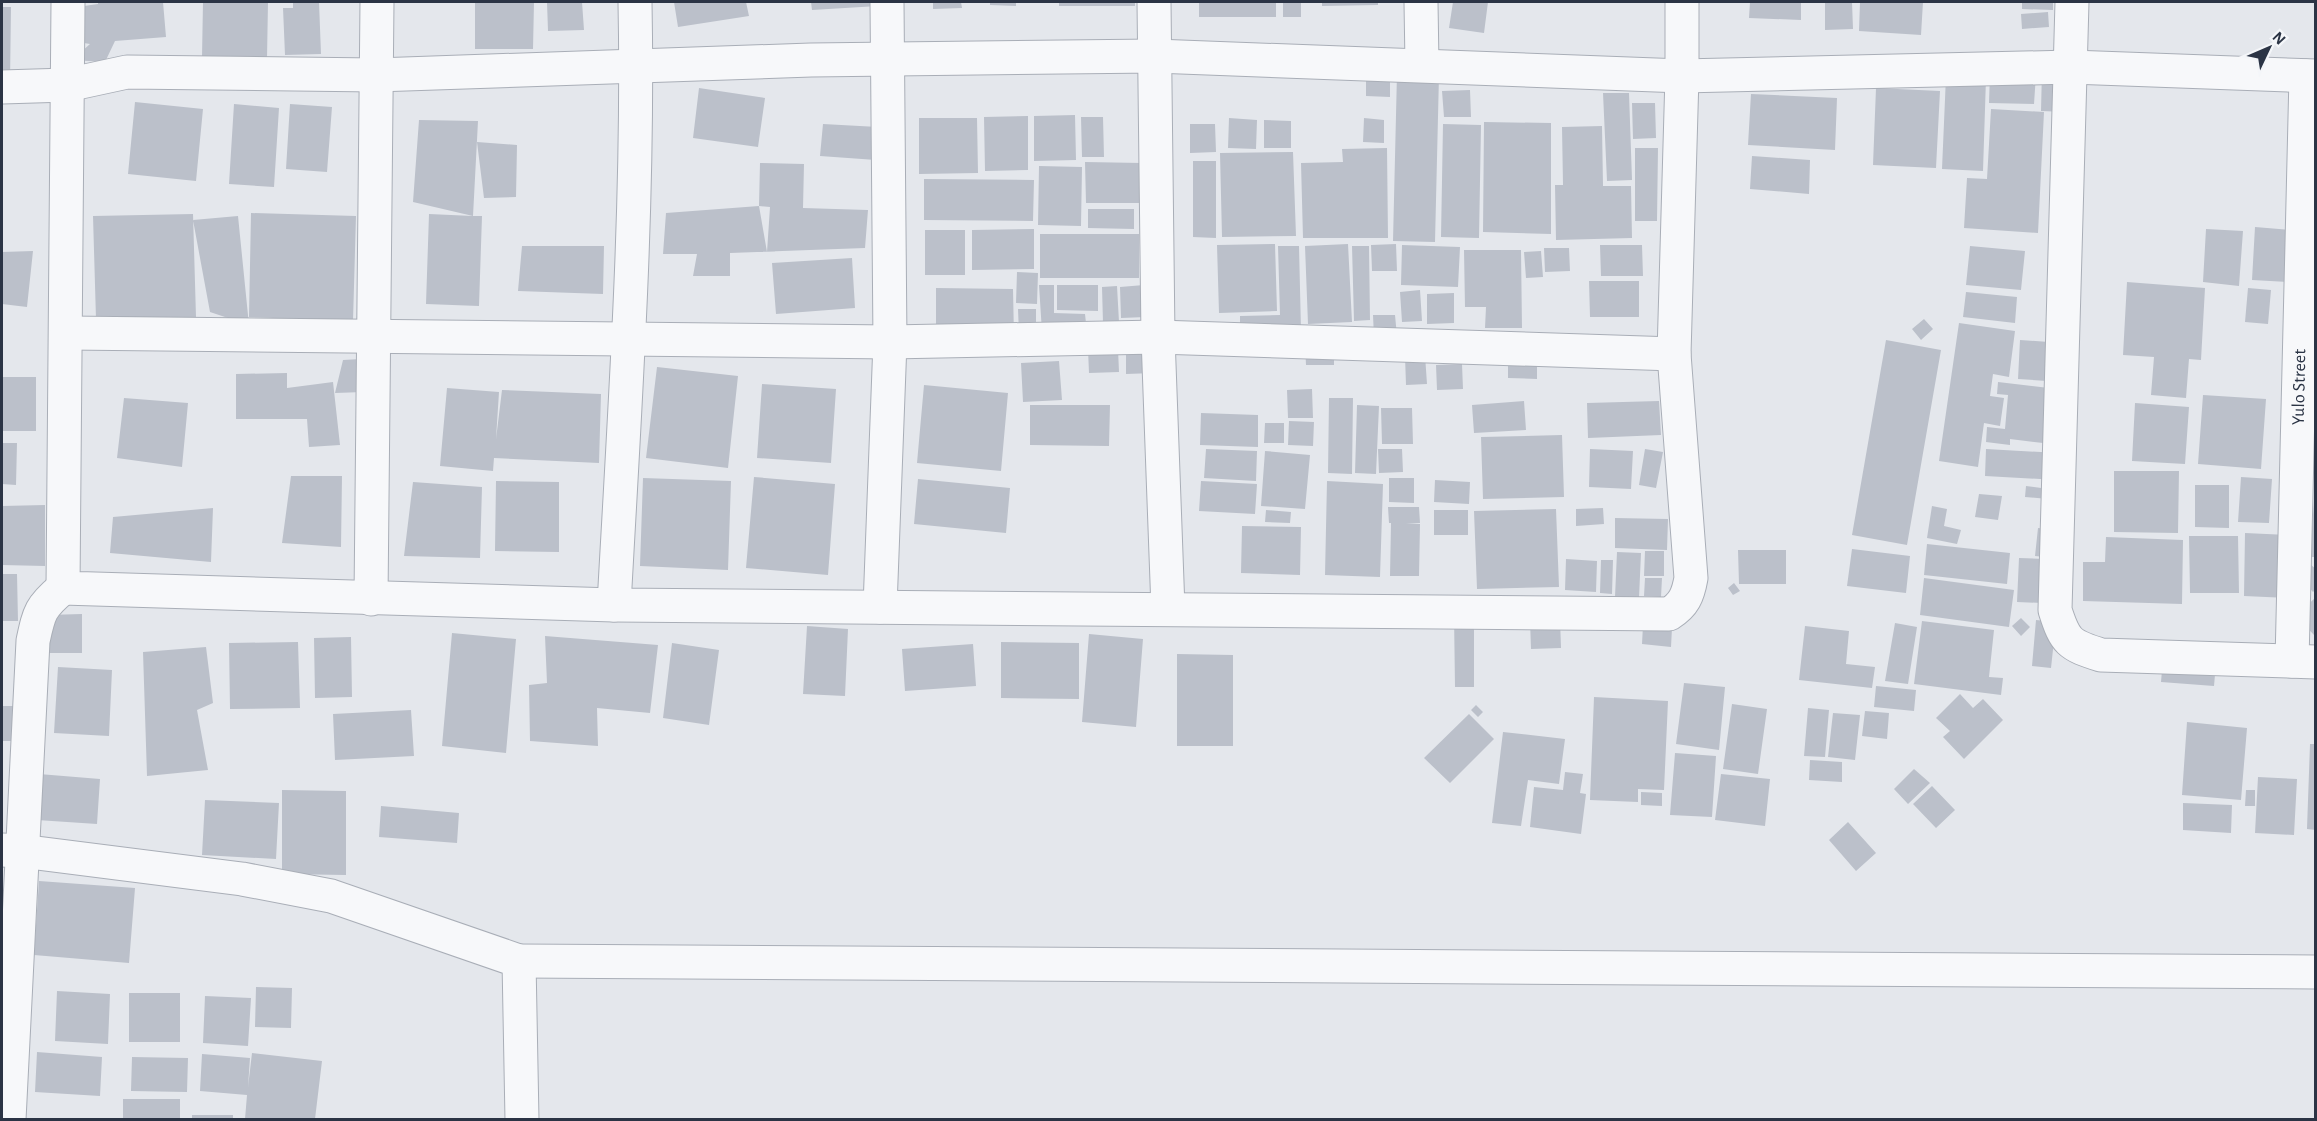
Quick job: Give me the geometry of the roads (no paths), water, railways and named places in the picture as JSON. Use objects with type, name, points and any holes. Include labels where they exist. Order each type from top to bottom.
[{"type":"street","points":[[63,588],[67,333],[68,2]]},
{"type":"street","points":[[371,599],[377,2]]},
{"type":"street","points":[[614,604],[629,340],[636,67],[635,2]]},
{"type":"street","points":[[880,607],[890,342],[887,2]]},
{"type":"street","points":[[1154,2],[1158,336],[1168,609]]},
{"type":"street","points":[[1421,2],[1422,65]]},
{"type":"street","points":[[9,1119],[11,851],[33,641],[39,616],[45,603],[63,588],[371,599],[614,604],[1669,614],[1684,602],[1691,578],[1674,354],[1682,2]]},
{"type":"street","points":[[2072,2],[2055,610],[2062,633],[2076,647],[2101,655],[2304,662]]},
{"type":"street","points":[[2,87],[68,85],[127,72],[376,75],[811,60],[887,61],[1155,56],[1682,76],[2071,68],[2311,76]]},
{"type":"street","name":"Yulo Street","points":[[2304,662],[2311,76]]},
{"type":"street","points":[[67,333],[890,342],[1158,336],[1674,354]]},
{"type":"street","points":[[11,851],[242,879],[331,896],[519,961],[2316,972]]},
{"type":"street","points":[[519,961],[522,1119]]}]
